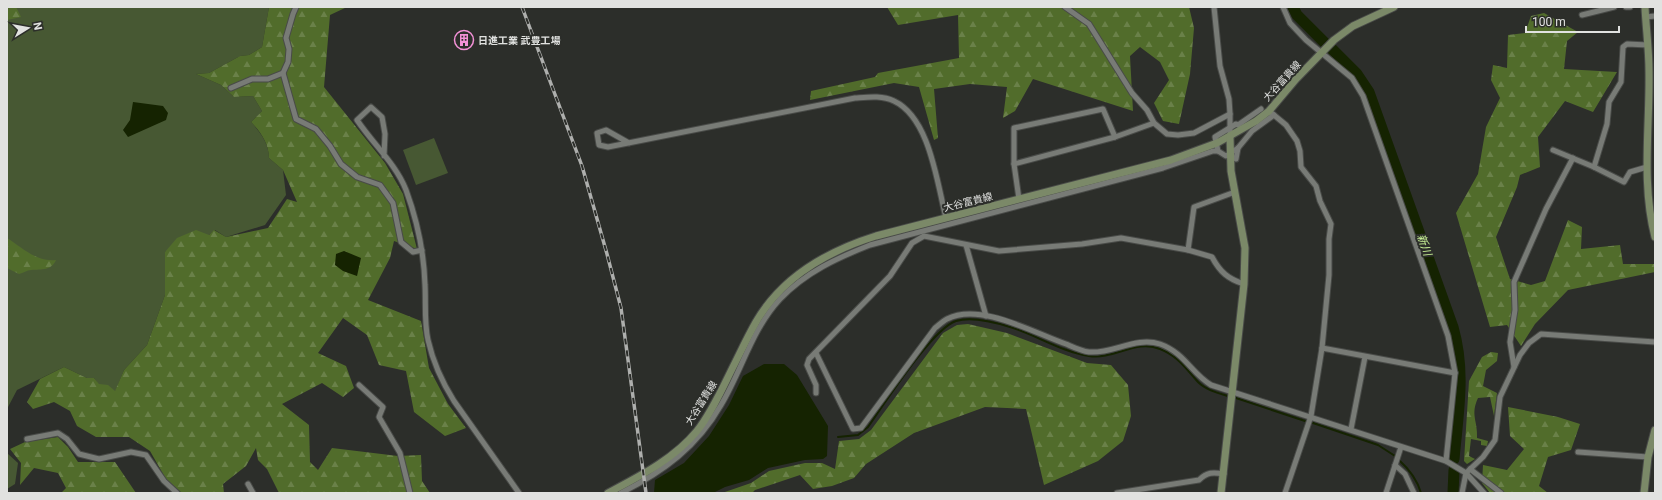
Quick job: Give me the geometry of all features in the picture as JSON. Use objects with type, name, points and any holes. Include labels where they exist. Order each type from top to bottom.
[{"type":"main road","name":"大谷富貴線","points":[[608,493],[644,474],[680,448],[698,430],[721,391],[756,321],[771,301],[810,265],[835,251],[854,243],[1171,160],[1217,143],[1230,137],[1243,125],[1272,113],[1296,79],[1334,40],[1353,26],[1394,7]]},
{"type":"main road","points":[[1645,7],[1652,71],[1651,123],[1647,167],[1655,237]]},
{"type":"main road","points":[[1221,493],[1244,284],[1244,241],[1235,192],[1230,137]]},
{"type":"main road","points":[[1644,493],[1648,456],[1655,430]]},
{"type":"street","points":[[296,7],[286,38],[289,49],[288,62],[283,73],[296,119],[316,129],[342,164],[357,177],[380,185],[393,203],[400,242],[413,252],[422,250]]},
{"type":"street","points":[[1065,7],[1089,24],[1132,93],[1147,110],[1154,123],[1167,134],[1178,135],[1194,133],[1230,114]]},
{"type":"street","points":[[1214,7],[1220,66],[1229,100],[1230,137]]},
{"type":"street","points":[[1283,7],[1290,23],[1306,40],[1352,78],[1363,96],[1448,336],[1455,373],[1446,461]]},
{"type":"street","points":[[1582,15],[1614,7]]},
{"type":"street","points":[[1646,17],[1655,16]]},
{"type":"street","points":[[1594,166],[1607,124],[1609,102],[1621,82],[1623,47],[1627,44],[1648,45]]},
{"type":"street","points":[[231,88],[252,79],[268,78],[283,73]]},
{"type":"street","points":[[629,143],[606,130],[597,133],[599,145],[608,147],[629,143],[855,98],[875,96],[894,100],[909,110],[918,123],[926,142],[946,218]]},
{"type":"street","points":[[384,156],[385,134],[382,117],[371,107],[357,120],[384,156],[397,173],[405,189],[422,250],[428,339],[433,359],[445,386],[454,401],[519,493]]},
{"type":"street","points":[[1019,199],[1014,164],[1014,128],[1103,109],[1115,137]]},
{"type":"street","points":[[1218,151],[1215,137],[1230,127],[1243,125],[1261,109]]},
{"type":"street","points":[[1236,159],[1238,148],[1245,137],[1272,113],[1286,125],[1297,140],[1300,151],[1301,167],[1316,186],[1320,201],[1331,224],[1328,239],[1329,275],[1322,348],[1311,416],[1285,493]]},
{"type":"street","points":[[1014,164],[1115,137],[1154,123]]},
{"type":"street","points":[[1243,125],[1245,137]]},
{"type":"street","points":[[621,493],[656,474],[680,457],[702,434],[722,404],[762,324],[780,299],[806,276],[830,261],[870,244],[1163,168],[1213,151],[1218,151],[1226,156],[1238,148]]},
{"type":"street","points":[[1553,150],[1594,166],[1624,182],[1630,172],[1647,167]]},
{"type":"street","points":[[1514,367],[1510,342],[1515,310],[1514,282],[1546,209],[1573,158]]},
{"type":"street","points":[[1188,250],[1194,207],[1235,192]]},
{"type":"street","points":[[816,393],[816,385],[807,365],[809,359],[890,276],[912,244],[924,236],[999,250],[1082,244],[1121,238],[1188,250],[1212,257],[1218,268],[1231,280],[1244,284]]},
{"type":"street","points":[[966,245],[986,316]]},
{"type":"street","points":[[816,353],[853,430],[861,428],[935,328],[947,319],[961,314],[986,316],[1088,352],[1102,351],[1141,342],[1160,344],[1177,352],[1190,364],[1202,380],[1211,385],[1311,416],[1446,461],[1468,471],[1501,493]]},
{"type":"street","points":[[1462,493],[1468,471],[1483,457],[1495,440],[1500,397],[1514,367],[1529,343],[1541,334],[1655,342]]},
{"type":"street","points":[[1322,348],[1455,373]]},
{"type":"street","points":[[1352,430],[1365,357]]},
{"type":"street","points":[[359,385],[383,407],[379,417],[400,453],[410,493]]},
{"type":"street","points":[[27,439],[58,433],[67,439],[79,454],[99,459],[131,452],[146,455],[164,481],[177,493]]},
{"type":"street","points":[[1386,493],[1401,447]]},
{"type":"street","points":[[1578,452],[1648,456]]},
{"type":"street","points":[[1395,464],[1405,474],[1414,493]]},
{"type":"street","points":[[1468,471],[1484,493]]},
{"type":"street","points":[[1117,493],[1143,491],[1199,480],[1205,474],[1212,472],[1224,474]]},
{"type":"street","points":[[248,484],[253,493]]},
{"type":"shaded area","points":[[7,7],[269,7],[262,47],[249,55],[240,56],[209,73],[196,74],[221,85],[234,97],[253,96],[262,111],[251,122],[264,139],[268,148],[269,158],[283,170],[286,195],[265,225],[226,237],[215,230],[209,235],[165,252],[165,295],[147,345],[124,370],[115,392],[108,386],[99,385],[94,378],[87,378],[64,367],[17,390],[7,409]]},
{"type":"shaded area","points":[[133,102],[163,106],[168,113],[166,120],[128,137],[123,130],[130,120]]},
{"type":"shaded area","points":[[434,138],[448,173],[416,185],[403,150]]},
{"type":"shaded area","points":[[344,251],[361,258],[357,276],[343,271],[335,265],[336,254]]},
{"type":"shaded area","points":[[764,364],[784,364],[797,375],[828,426],[827,456],[823,459],[805,460],[768,468],[749,480],[725,487],[713,493],[654,493],[655,480],[684,463],[709,436],[729,405],[743,376]]},
{"type":"shaded area","points":[[7,453],[18,463],[15,484],[7,489]]},
{"type":"green space","points":[[7,7],[16,7],[21,17],[7,20]]},
{"type":"green space","points":[[269,7],[347,7],[330,15],[324,87],[385,163],[403,194],[417,249],[394,241],[390,258],[368,300],[421,321],[429,368],[448,404],[466,428],[445,436],[414,412],[406,371],[379,365],[367,335],[343,318],[318,353],[346,366],[354,388],[343,397],[322,383],[282,404],[309,425],[310,462],[318,470],[332,448],[398,456],[421,455],[422,481],[430,493],[279,493],[267,469],[258,460],[256,448],[246,466],[223,484],[224,493],[182,493],[166,479],[150,451],[129,437],[96,437],[77,426],[70,411],[54,402],[33,409],[27,402],[40,379],[64,367],[87,378],[94,378],[99,384],[108,385],[115,391],[124,370],[147,345],[165,295],[165,252],[177,238],[196,230],[209,235],[214,230],[226,237],[268,228],[287,199],[297,202],[283,170],[269,158],[268,148],[264,138],[251,122],[262,111],[253,96],[234,97],[221,85],[196,74],[209,73],[240,56],[249,55],[262,47]]},
{"type":"green space","points":[[887,7],[1189,7],[1194,28],[1190,74],[1179,124],[1163,121],[1154,103],[1169,80],[1160,62],[1140,47],[1130,56],[1133,111],[1033,79],[1015,111],[1003,118],[1007,87],[970,84],[934,89],[938,138],[934,140],[919,87],[894,83],[810,100],[811,91],[875,77],[878,73],[959,58],[958,15],[898,25]]},
{"type":"green space","points":[[1544,13],[1578,32],[1567,41],[1564,69],[1617,72],[1593,112],[1565,101],[1538,137],[1540,167],[1520,175],[1517,187],[1496,237],[1510,279],[1531,285],[1545,281],[1568,220],[1582,227],[1581,249],[1620,245],[1623,264],[1655,264],[1655,272],[1568,290],[1535,324],[1521,346],[1507,325],[1490,327],[1456,213],[1478,174],[1486,127],[1500,98],[1491,80],[1493,65],[1507,68],[1508,35],[1525,33],[1531,16]]},
{"type":"green space","points":[[7,238],[36,257],[56,260],[54,264],[49,268],[30,270],[19,274],[7,268]]},
{"type":"green space","points":[[968,324],[1007,333],[1087,363],[1111,365],[1128,385],[1131,416],[1123,441],[1098,461],[1044,485],[1026,409],[985,407],[914,433],[866,464],[854,478],[832,486],[813,489],[800,475],[755,490],[752,493],[722,493],[751,483],[769,471],[805,463],[822,463],[835,469],[839,441],[859,439],[871,430],[943,333],[957,325]]},
{"type":"green space","points":[[1491,352],[1498,353],[1497,361],[1486,370],[1483,386],[1497,393],[1494,416],[1490,397],[1478,398],[1474,414],[1477,438],[1488,441],[1487,446],[1481,445],[1481,441],[1471,439],[1469,456],[1475,459],[1467,464],[1464,461],[1469,381],[1482,357]]},
{"type":"green space","points":[[1508,407],[1558,417],[1580,424],[1571,450],[1548,457],[1539,486],[1548,493],[1490,493],[1482,483],[1483,465],[1507,470],[1524,449],[1510,436]]},
{"type":"green space","points":[[58,437],[68,447],[78,462],[115,462],[136,493],[61,493],[66,488],[58,473],[34,468],[20,485],[21,463],[10,449],[25,442]]},
{"type":"waterway","name":"新川","points":[[1293,7],[1297,15],[1325,43]]},
{"type":"waterway","name":"新川","points":[[1332,49],[1357,74],[1369,92],[1453,327],[1457,344],[1460,376],[1459,409],[1454,459]]},
{"type":"waterway","points":[[838,437],[858,435],[868,427],[909,368],[935,338],[946,327],[956,321],[969,319],[983,320],[1004,325],[1020,330],[1069,351],[1089,356],[1107,355],[1142,346],[1160,349],[1177,359],[1201,385],[1212,391],[1228,396]]},
{"type":"waterway","points":[[1236,398],[1305,421]]},
{"type":"waterway","points":[[1313,423],[1378,445],[1395,456]]},
{"type":"waterway","points":[[1399,460],[1412,475],[1421,493]]},
{"type":"waterway","name":"新川","points":[[1453,493],[1454,470]]},
{"type":"railway","points":[[522,7],[582,166],[621,308],[646,493]]},
{"type":"place","name":"日進工業 武豊工場","points":[[464,40]]}]
